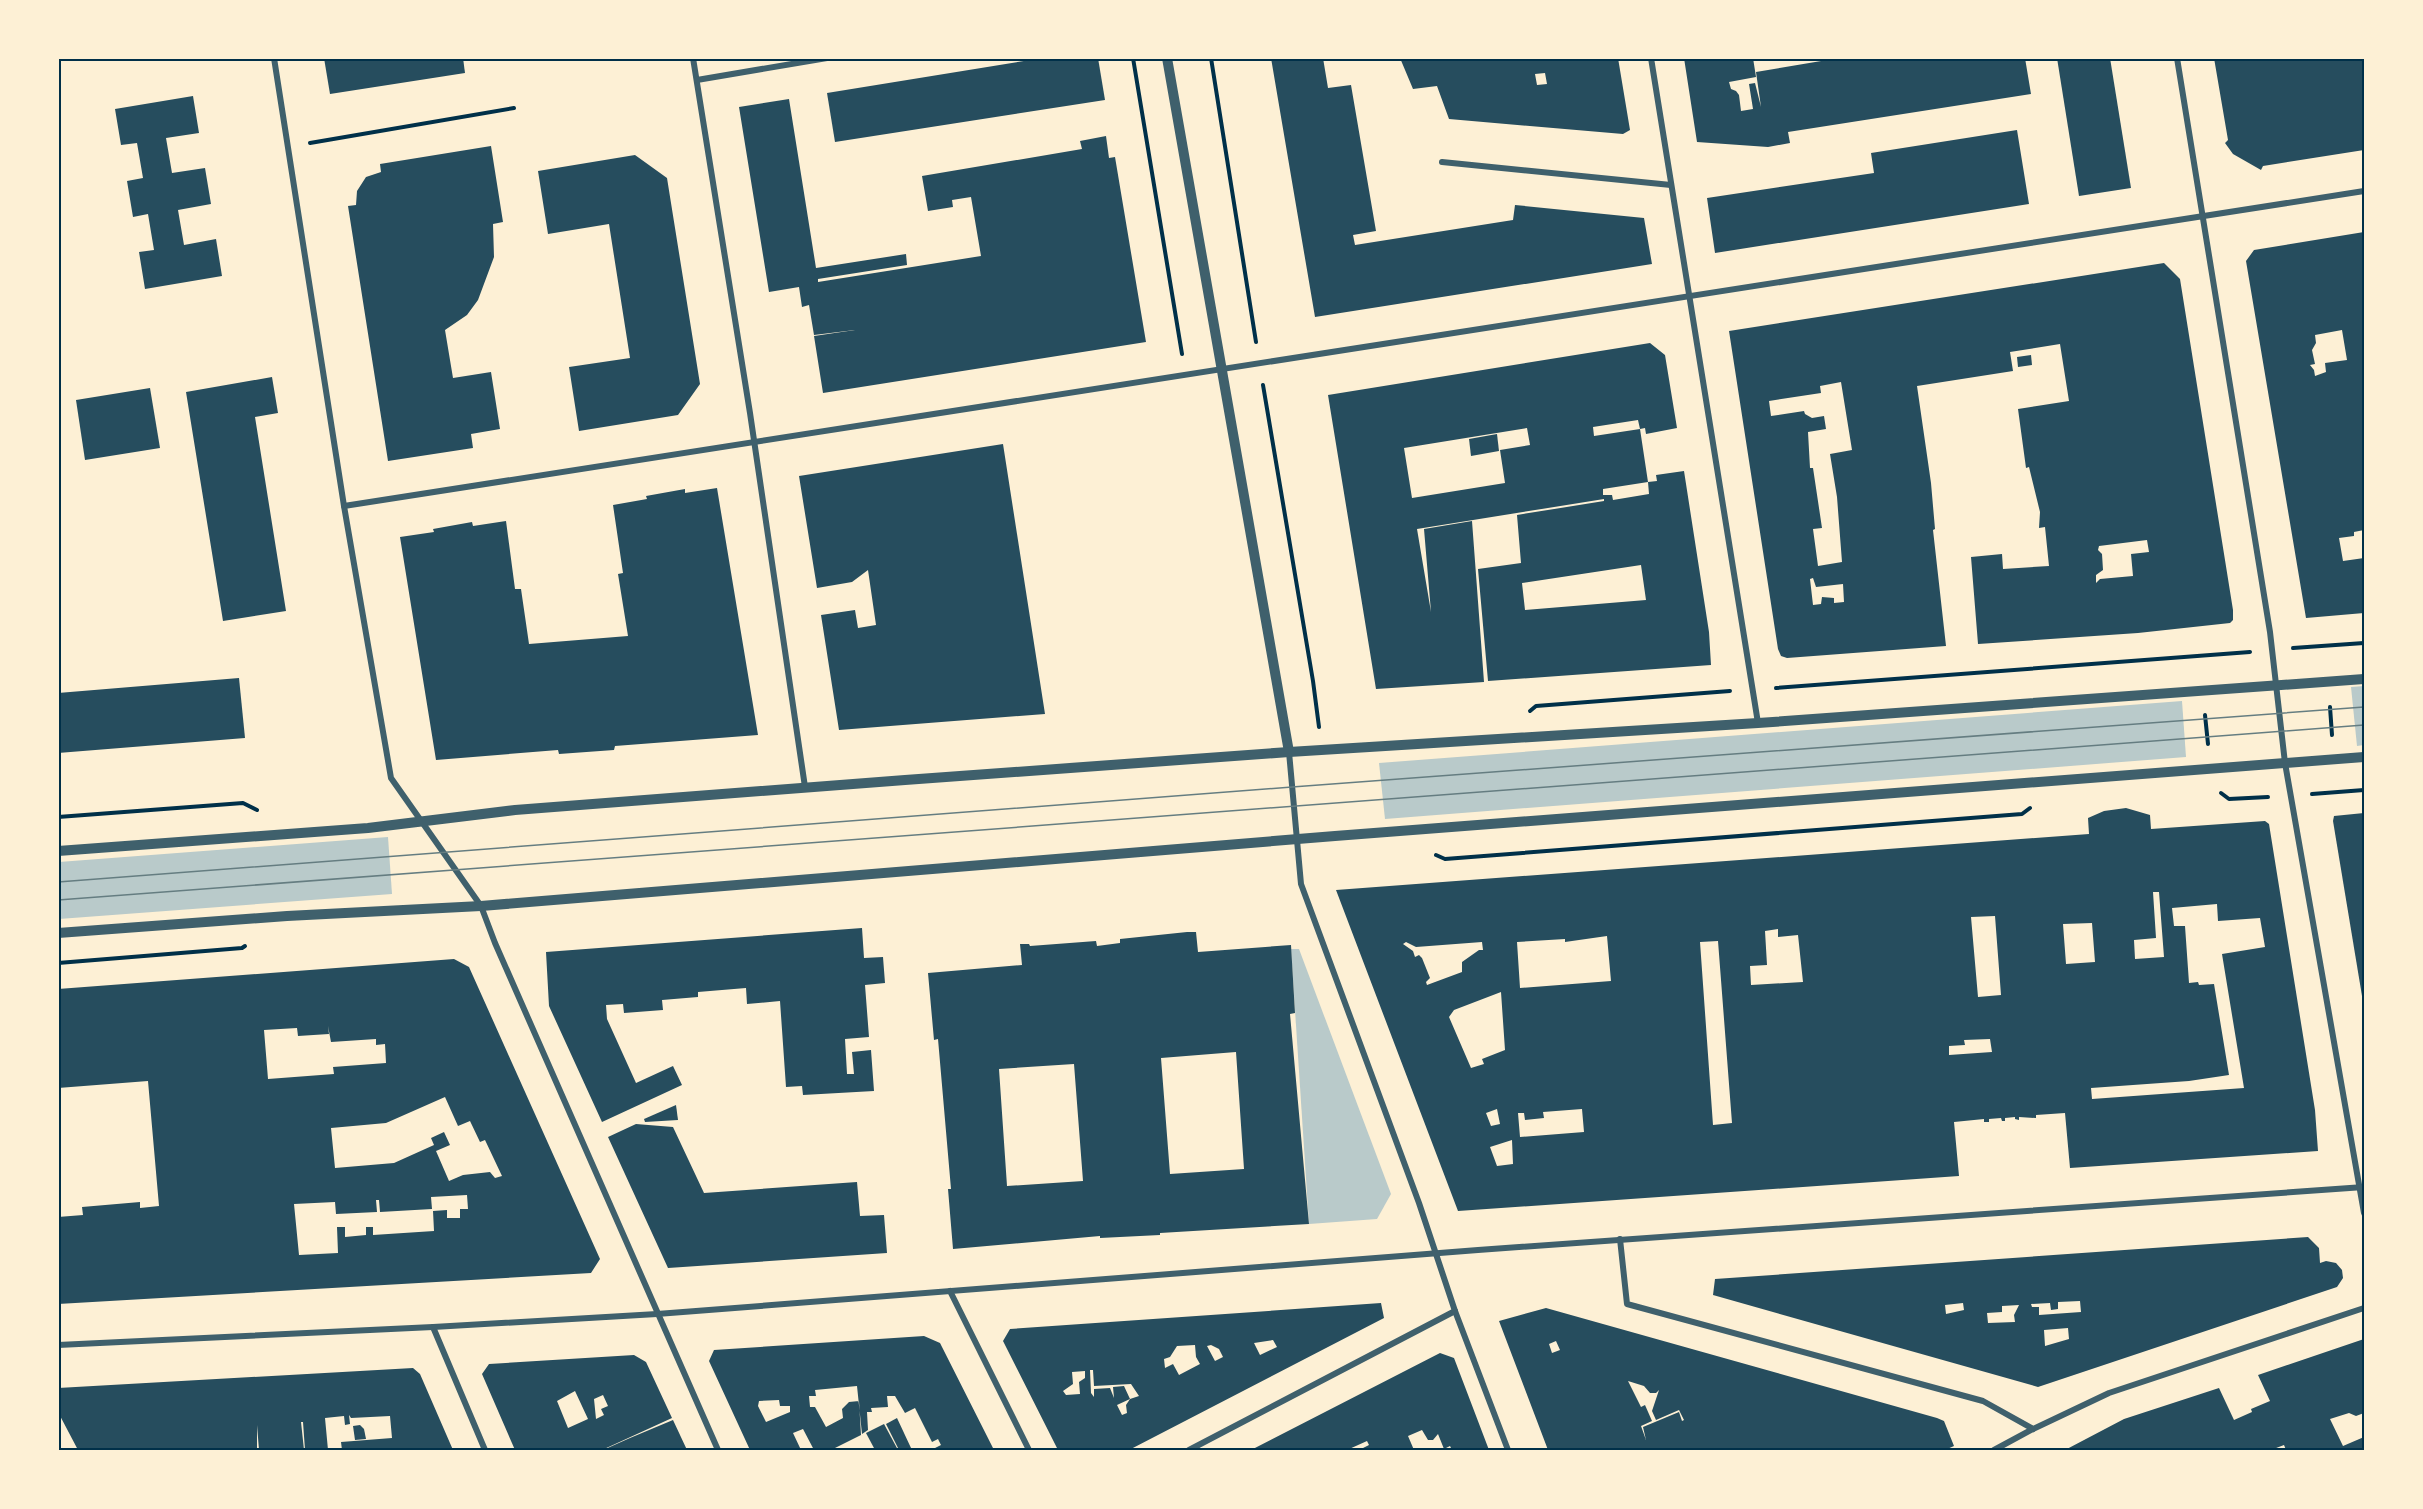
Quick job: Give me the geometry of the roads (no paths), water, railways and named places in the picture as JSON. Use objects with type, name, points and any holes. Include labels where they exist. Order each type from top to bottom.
[{"type":"street","points":[[274,58],[344,506],[391,778],[481,906],[718,1450]]},
{"type":"street","points":[[693,58],[806,787]]},
{"type":"street","points":[[697,80],[827,58]]},
{"type":"street","points":[[1167,58],[1290,752],[1301,884],[1436,1253],[1455,1311],[1508,1450]]},
{"type":"street","points":[[1651,58],[1758,723]]},
{"type":"street","points":[[2177,58],[2272,649],[2285,763],[2362,1187],[2364,1213]]},
{"type":"street","points":[[1442,162],[1671,185]]},
{"type":"street","points":[[344,506],[2364,191]]},
{"type":"street","points":[[58,851],[368,828],[515,810],[806,787],[1290,752],[1758,723],[2364,679]]},
{"type":"street","points":[[58,933],[287,916],[481,906],[1296,839],[2364,757]]},
{"type":"street","points":[[58,1345],[657,1314],[1620,1239],[2362,1187]]},
{"type":"street","points":[[1620,1239],[1627,1304],[1983,1401],[2033,1429]]},
{"type":"street","points":[[950,1291],[1029,1450]]},
{"type":"street","points":[[1994,1450],[2109,1393],[2364,1308]]},
{"type":"street","points":[[1189,1450],[1455,1311]]},
{"type":"street","points":[[433,1327],[485,1450]]},
{"type":"tram line","points":[[58,882],[2364,707]]},
{"type":"tram line","points":[[58,900],[2364,725]]}]
